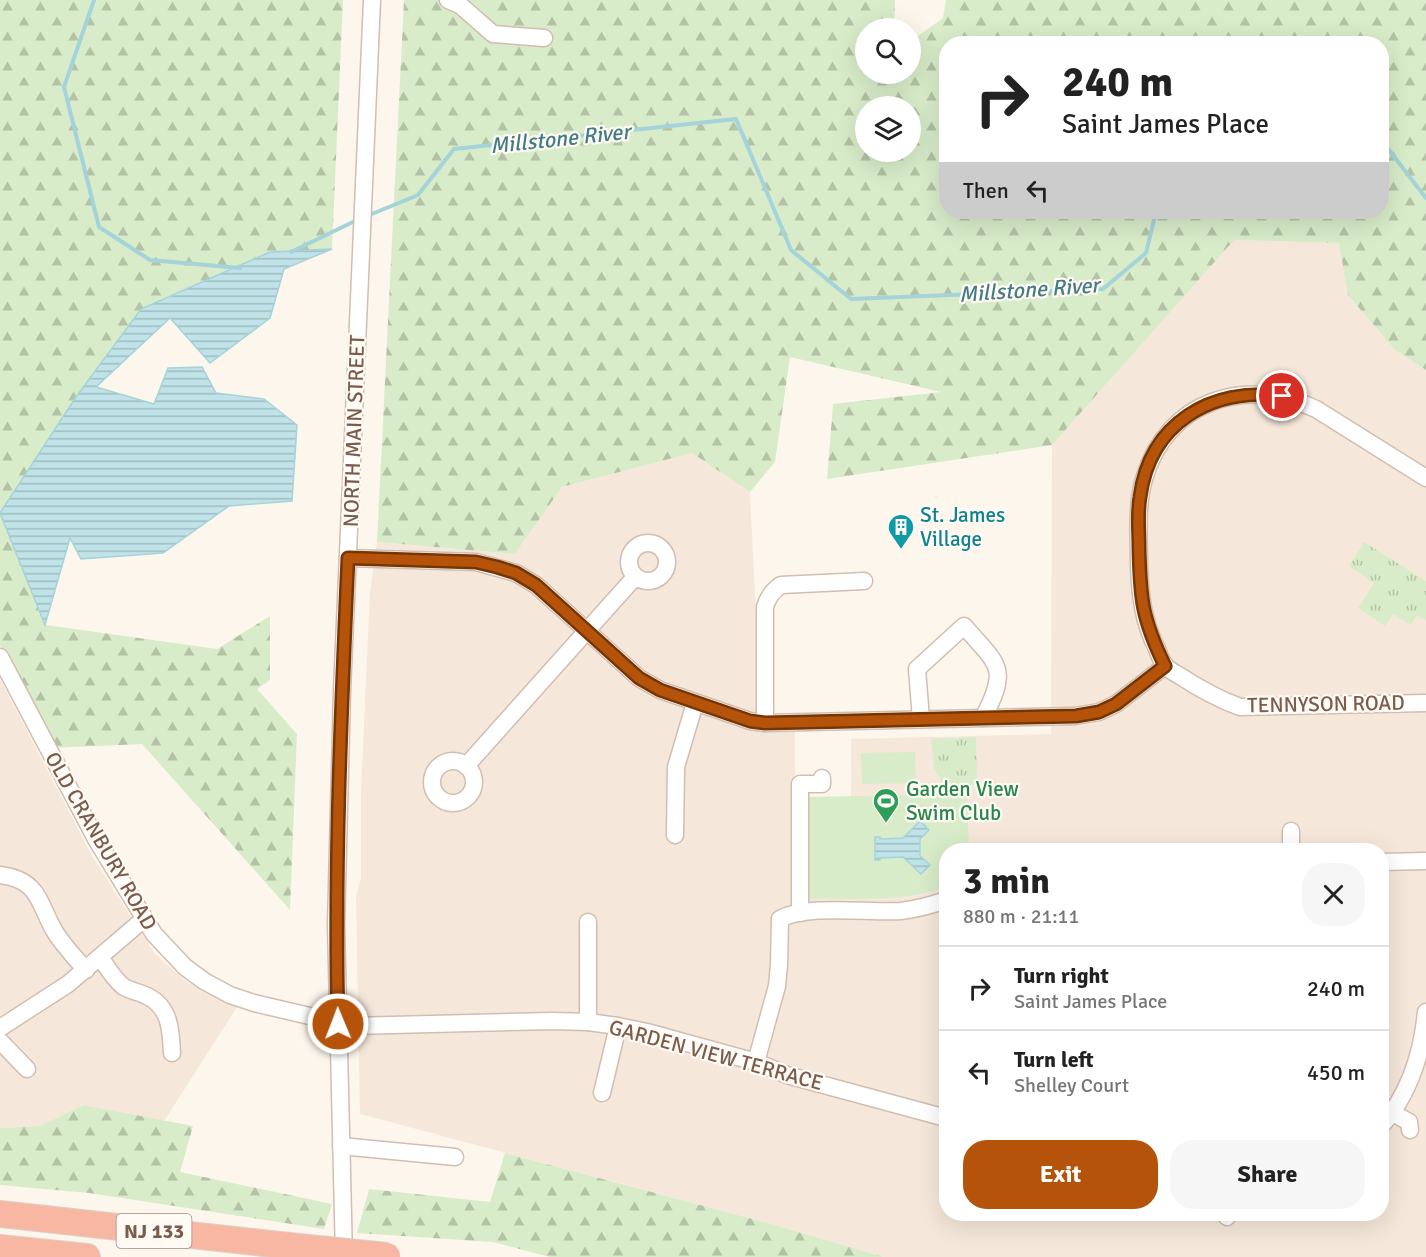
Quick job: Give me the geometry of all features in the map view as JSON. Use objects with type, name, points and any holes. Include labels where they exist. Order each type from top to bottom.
[{"type":"highway","name":"NJ 133","points":[[0,1214],[394,1257]]},
{"type":"highway","name":"NJ 133","points":[[0,1248],[87,1257]]},
{"type":"street","name":"NORTH MAIN STREET","points":[[344,1257],[336,925],[342,691],[372,0]]},
{"type":"street","points":[[448,0],[460,5],[493,34],[544,38]]},
{"type":"street","points":[[348,558],[476,562],[516,573],[536,585],[639,678],[660,690],[750,721],[765,723],[1076,716],[1099,712],[1116,704],[1165,666],[1154,645],[1142,609],[1139,578],[1140,498],[1145,477],[1161,443],[1171,430],[1187,416],[1207,404],[1223,399],[1262,394],[1282,396],[1316,409],[1426,477]]},
{"type":"street","points":[[466,766],[635,577]]},
{"type":"street","points":[[765,723],[765,607],[767,598],[781,585],[864,581]]},
{"type":"street","points":[[921,720],[917,669],[964,626],[995,661],[998,670],[998,682],[993,699],[983,718]]},
{"type":"street","name":"OLD CRANBURY ROAD","points":[[0,657],[96,839],[144,919],[171,954],[204,981],[230,995],[254,1004],[338,1024]]},
{"type":"street","name":"TENNYSON ROAD","points":[[1165,666],[1216,699],[1240,706],[1426,703]]},
{"type":"street","points":[[675,835],[676,767],[695,703]]},
{"type":"street","points":[[800,913],[800,780],[822,784],[822,778]]},
{"type":"street","points":[[1291,831],[1291,843]]},
{"type":"street","points":[[1389,862],[1426,861]]},
{"type":"street","points":[[0,875],[14,877],[33,888],[55,932],[86,970]]},
{"type":"street","points":[[756,1062],[777,986],[780,919],[787,915],[800,913],[901,911],[939,902]]},
{"type":"street","points":[[0,1028],[36,1006],[86,970],[144,919]]},
{"type":"street","points":[[588,922],[588,1022]]},
{"type":"street","points":[[100,957],[117,981],[126,988],[149,997],[165,1011],[170,1023],[172,1053]]},
{"type":"street","points":[[1389,1113],[1410,1080],[1418,1058],[1426,1012]]},
{"type":"street","name":"GARDEN VIEW TERRACE","points":[[338,1024],[352,1026],[588,1022],[618,1026],[756,1062],[787,1075],[939,1116]]},
{"type":"street","points":[[602,1093],[618,1026]]},
{"type":"street","points":[[0,1041],[27,1068]]},
{"type":"street","points":[[1389,1119],[1408,1122],[1410,1130]]},
{"type":"street","points":[[341,1146],[455,1157]]},
{"type":"shaded area","points":[[1233,240],[1340,243],[1348,295],[1395,350],[1426,370],[1426,1257],[884,1257],[764,1222],[360,1114],[356,897],[361,879],[361,792],[370,592],[377,542],[515,554],[562,487],[692,453],[750,492],[760,700],[750,728],[795,730],[795,798],[851,797],[851,739],[1051,734],[1052,445]]},
{"type":"shaded area","points":[[0,679],[92,856],[155,954],[188,983],[237,1007],[164,1121],[83,1105],[40,1126],[0,1128]]},
{"type":"green space","points":[[0,0],[343,0],[332,249],[270,252],[141,309],[0,513]]},
{"type":"green space","points":[[404,0],[895,0],[894,18],[855,18],[855,84],[921,84],[921,34],[943,18],[946,0],[1426,0],[1426,370],[1395,350],[1348,295],[1339,243],[1234,240],[1052,445],[827,479],[833,404],[941,392],[790,357],[775,462],[750,492],[692,453],[562,487],[515,554],[377,542]]},
{"type":"green space","points":[[0,513],[46,625],[217,649],[270,616],[270,680],[257,689],[297,734],[290,910],[142,744],[50,748],[0,645]]},
{"type":"green space","points":[[1364,542],[1426,581],[1426,620],[1417,615],[1411,625],[1393,614],[1385,626],[1358,608],[1374,583],[1349,566]]},
{"type":"green space","points":[[976,737],[977,783],[958,788],[954,784],[943,785],[934,768],[931,739]]},
{"type":"green space","points":[[915,752],[916,783],[862,784],[861,753]]},
{"type":"green space","name":"Garden View Swim Club","points":[[967,794],[969,843],[939,843],[939,889],[894,898],[806,899],[804,797]]},
{"type":"green space","points":[[83,1105],[193,1126],[180,1172],[332,1204],[324,1229],[89,1193],[0,1185],[0,1128],[40,1126]]},
{"type":"green space","points":[[505,1153],[764,1222],[884,1257],[550,1257],[493,1242],[357,1233],[369,1189],[490,1202]]},
{"type":"water","points":[[332,249],[284,269],[270,318],[210,363],[170,318],[96,387],[154,404],[168,368],[202,367],[216,393],[264,399],[297,425],[292,501],[229,506],[163,553],[81,559],[70,538],[45,625],[0,513],[76,397],[141,309],[270,252]]},
{"type":"water","points":[[920,821],[929,830],[920,839],[920,856],[930,865],[921,874],[903,857],[875,860],[875,837],[880,837],[880,839],[903,838]]},
{"type":"waterway","name":"Millstone River","points":[[94,0],[64,87],[99,227],[150,260],[240,268]]},
{"type":"waterway","name":"Millstone River","points":[[367,216],[418,195],[454,149],[736,119],[791,250],[851,299],[1103,289],[1146,253],[1154,219]]},
{"type":"waterway","name":"Millstone River","points":[[1389,150],[1426,198]]},
{"type":"waterway","name":"Millstone River","points":[[291,252],[357,220]]},
{"type":"place","name":"St. James Village","points":[[901,550]]},
{"type":"place","name":"Garden View Swim Club","points":[[886,824]]},
{"type":"route","points":[[338,1024],[336,925],[348,558],[476,562],[516,573],[536,585],[639,678],[660,690],[750,721],[765,723],[1076,716],[1099,712],[1116,704],[1165,666],[1145,621],[1139,578],[1140,498],[1151,460],[1161,443],[1171,430],[1187,416],[1207,404],[1243,394],[1282,396]]}]
